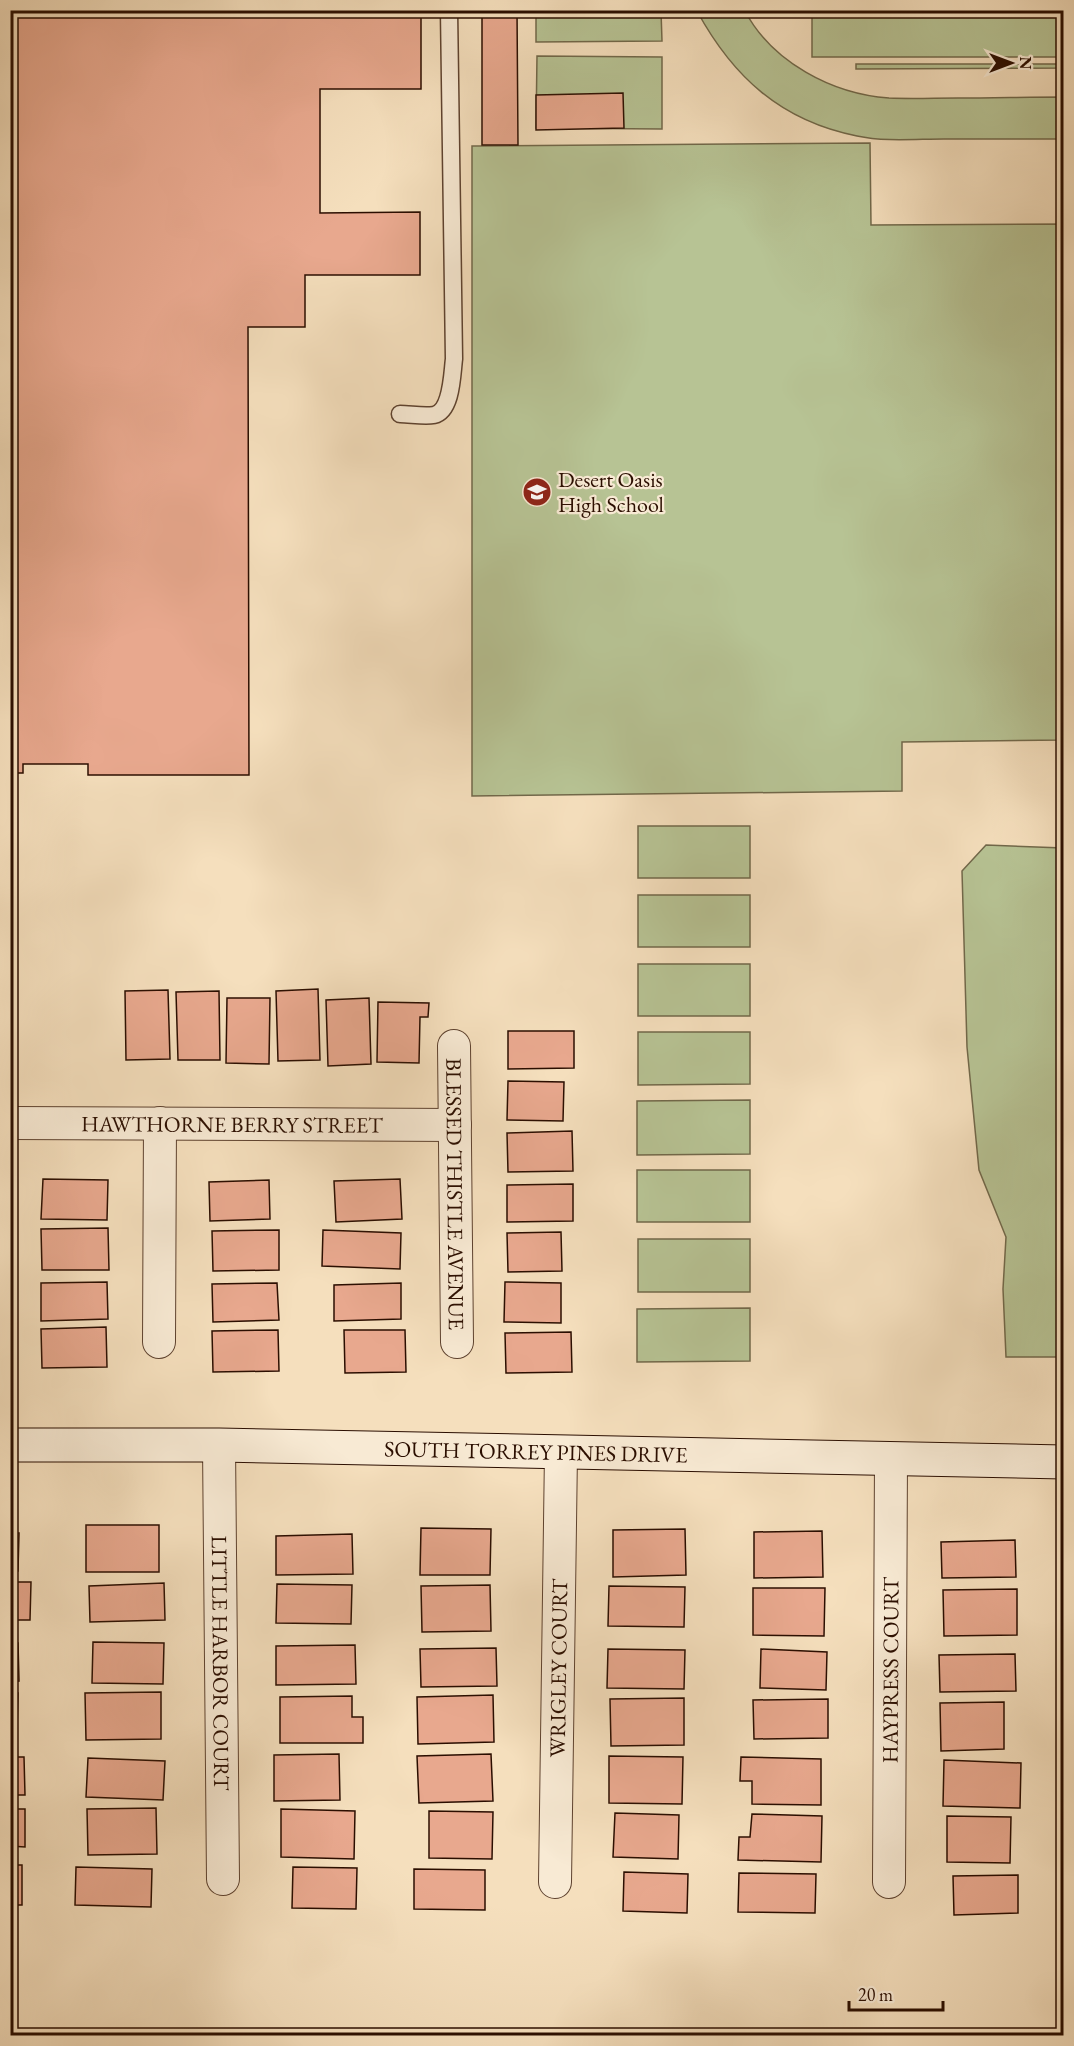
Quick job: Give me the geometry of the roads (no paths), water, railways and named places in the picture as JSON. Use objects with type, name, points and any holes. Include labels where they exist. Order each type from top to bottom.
[{"type":"street","name":"BLESSED THISTLE AVENUE","points":[[454,1046],[457,1342]]},
{"type":"street","name":"HAWTHORNE BERRY STREET","points":[[10,1123],[455,1125]]},
{"type":"street","points":[[159,1342],[160,1123]]},
{"type":"street","name":"SOUTH TORREY PINES DRIVE","points":[[10,1445],[219,1445],[1064,1462]]},
{"type":"street","name":"LITTLE HARBOR COURT","points":[[219,1445],[223,1879]]},
{"type":"street","name":"WRIGLEY COURT","points":[[555,1882],[561,1452]]},
{"type":"street","name":"HAYPRESS COURT","points":[[889,1882],[891,1459]]},
{"type":"lane","points":[[400,414],[434,415],[443,409],[447,401],[454,359],[449,10]]},
{"type":"place","name":"Desert Oasis High School","points":[[537,492]]}]
